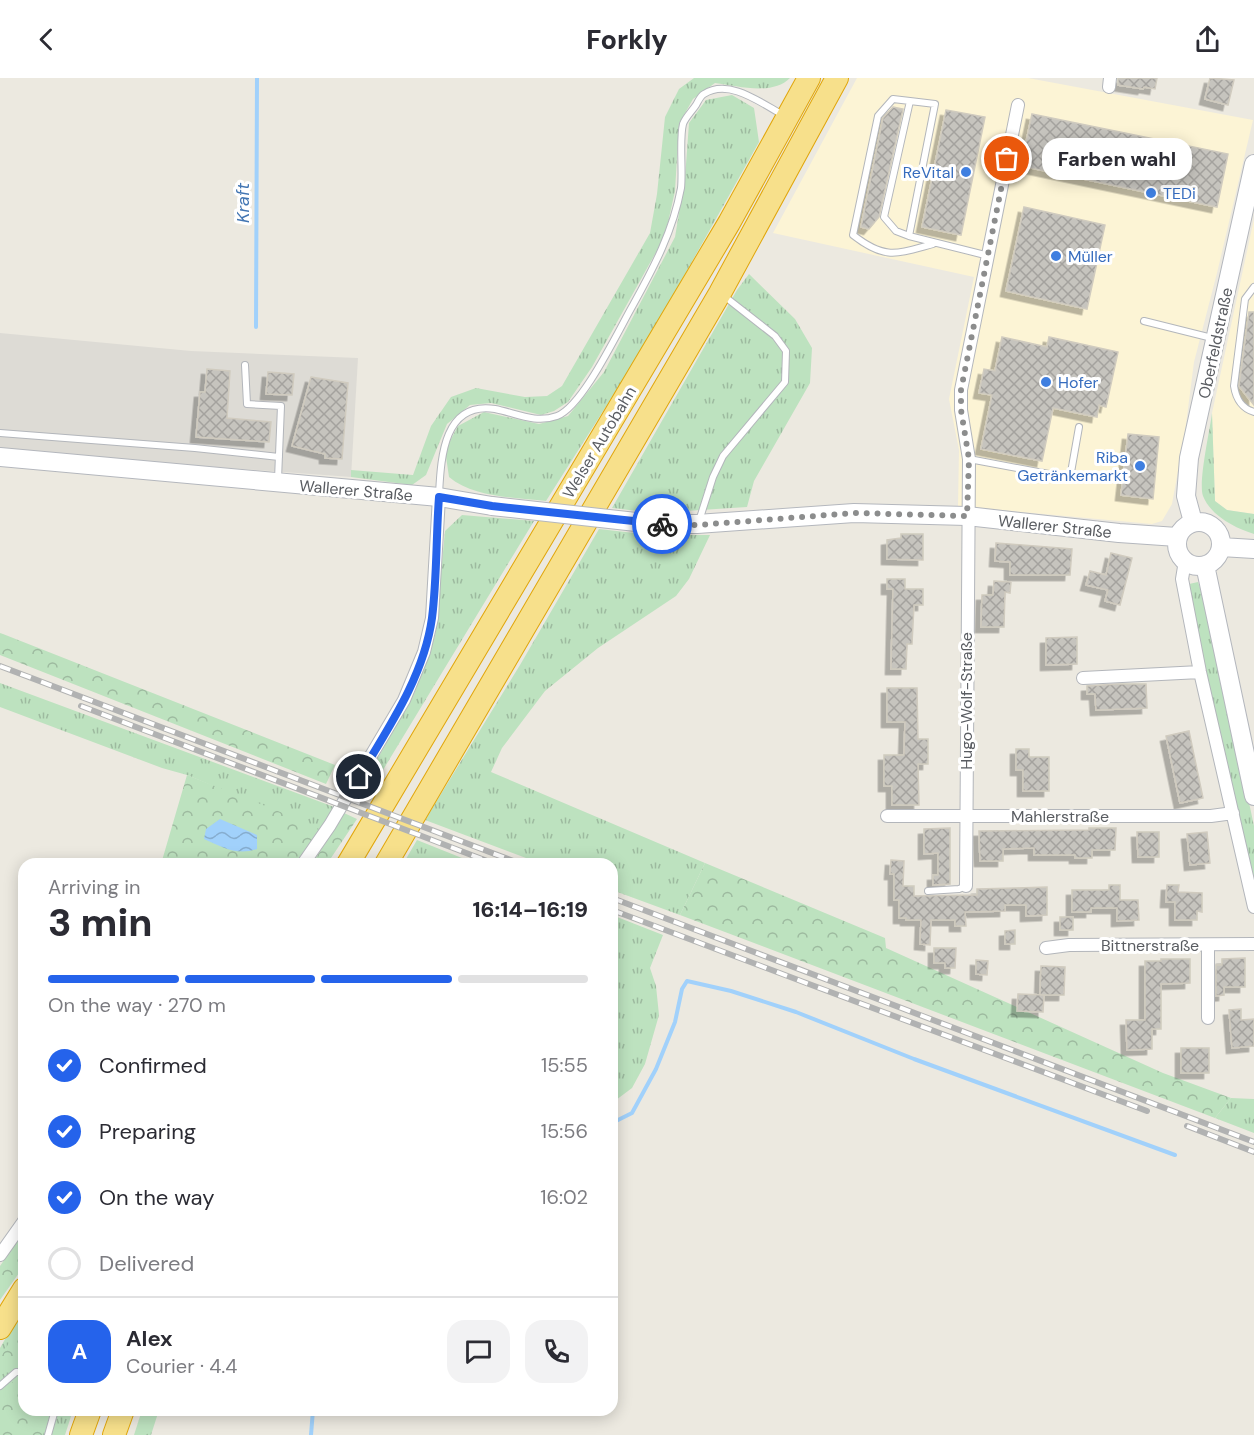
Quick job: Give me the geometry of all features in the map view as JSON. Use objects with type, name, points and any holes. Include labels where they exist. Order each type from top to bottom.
[{"type":"highway","name":"Welser Autobahn","points":[[352,858],[729,223],[809,78]]},
{"type":"highway","name":"Welser Autobahn","points":[[390,858],[720,292],[837,78]]},
{"type":"highway","points":[[0,1328],[18,1299]]},
{"type":"highway","points":[[81,1435],[88,1416]]},
{"type":"highway","points":[[114,1435],[121,1416]]},
{"type":"street","name":"Hugo-Wolf-Straße","points":[[966,886],[969,459],[961,410],[961,390],[1018,105]]},
{"type":"street","name":"Oberfeldstraße","points":[[1193,522],[1186,496],[1189,458],[1254,164]]},
{"type":"street","name":"Wallerer Straße","points":[[0,457],[439,497],[492,506],[654,524],[698,525],[854,513],[967,516],[1177,537]]},
{"type":"street","points":[[307,858],[330,825],[404,700],[424,652],[432,618],[439,497]]},
{"type":"street","points":[[1193,522],[1204,522],[1214,527],[1220,536],[1221,547],[1218,555],[1205,565],[1194,566],[1185,561],[1179,555],[1176,546],[1181,530],[1193,522]]},
{"type":"street","points":[[1221,547],[1254,549]]},
{"type":"street","points":[[1185,561],[1182,579],[1200,672],[1254,907]]},
{"type":"street","points":[[1205,565],[1254,796]]},
{"type":"street","points":[[1083,678],[1200,672]]},
{"type":"street","name":"Mahlerstraße","points":[[886,816],[1211,816],[1233,813]]},
{"type":"street","name":"Bittnerstraße","points":[[1046,948],[1069,945],[1254,944]]},
{"type":"street","points":[[1208,946],[1208,1017]]},
{"type":"street","points":[[0,1255],[18,1230]]},
{"type":"lane","points":[[439,497],[443,445],[451,428],[463,416],[480,408],[534,420],[558,416],[579,398],[655,265],[671,229],[681,187],[683,124],[703,95],[724,88],[741,93],[788,117]]},
{"type":"lane","points":[[909,236],[935,104],[892,99],[878,116],[853,235],[870,248],[894,254],[935,244]]},
{"type":"lane","points":[[910,101],[884,217],[896,231],[909,236],[988,256]]},
{"type":"lane","points":[[1254,287],[1245,299],[1234,386],[1241,404],[1254,412]]},
{"type":"lane","points":[[698,525],[713,477],[723,456],[786,382],[786,351],[776,336],[720,292]]},
{"type":"lane","points":[[1144,321],[1216,339]]},
{"type":"lane","points":[[245,365],[247,404],[281,406],[278,482]]},
{"type":"lane","points":[[969,459],[1070,478],[1079,427]]},
{"type":"lane","points":[[0,433],[279,457]]},
{"type":"lane","points":[[928,891],[959,889],[966,886]]},
{"type":"lane","points":[[0,1386],[18,1372]]},
{"type":"lane","points":[[48,1435],[53,1416]]},
{"type":"shaded area","points":[[857,78],[1028,78],[1253,120],[1194,362],[1185,432],[1172,504],[1162,521],[1152,524],[958,506],[959,450],[949,399],[974,277],[773,233]]},
{"type":"shaded area","points":[[1254,219],[1254,514],[1227,510],[1215,501],[1212,413]]},
{"type":"shaded area","points":[[0,333],[191,351],[358,358],[351,477],[0,451]]},
{"type":"green space","points":[[694,78],[790,78],[783,84],[764,88],[715,83],[693,99],[679,124],[675,191],[665,236],[592,367],[568,402],[554,411],[541,415],[491,403],[470,405],[447,424],[426,475],[412,485],[351,477],[351,470],[413,475],[431,426],[451,397],[476,388],[525,397],[547,396],[562,386],[650,233],[657,194],[665,117],[679,89]]},
{"type":"green space","points":[[732,95],[754,108],[759,142],[647,342],[546,501],[482,493],[459,484],[449,477],[445,450],[458,426],[484,412],[539,424],[568,416],[604,372],[675,237],[685,178],[689,123],[706,100]]},
{"type":"green space","points":[[749,274],[795,319],[812,348],[810,383],[754,481],[747,507],[655,513],[612,508],[737,290]]},
{"type":"green space","points":[[1212,413],[1215,501],[1227,510],[1254,514],[1254,534],[1224,520],[1212,510],[1203,496],[1203,468]]},
{"type":"green space","points":[[462,515],[534,521],[366,798],[357,795],[414,694],[435,636],[445,531]]},
{"type":"green space","points":[[599,529],[652,535],[710,535],[689,579],[676,596],[598,648],[545,691],[502,748],[491,772],[705,863],[680,915],[618,892],[618,858],[526,858],[425,820],[520,665]]},
{"type":"green space","points":[[1198,582],[1209,614],[1254,826],[1254,880],[1221,755],[1189,584]]},
{"type":"green space","points":[[0,633],[335,765],[326,784],[0,655]]},
{"type":"green space","points":[[0,683],[337,808],[323,832],[187,775],[162,768],[0,707]]},
{"type":"green space","points":[[187,775],[313,825],[323,832],[301,858],[163,858]]},
{"type":"green space","points":[[344,813],[357,819],[331,858],[316,858]]},
{"type":"green space","points":[[417,840],[462,858],[406,858]]},
{"type":"green space","points":[[705,863],[885,938],[886,948],[1163,1073],[1231,1098],[1215,1118],[680,915]]},
{"type":"green space","points":[[618,917],[663,935],[650,968],[656,986],[659,1015],[645,1064],[632,1088],[618,1098]]},
{"type":"green space","points":[[1231,1098],[1254,1099],[1254,1133],[1215,1118]]},
{"type":"green space","points":[[18,1240],[18,1274],[0,1300],[0,1266]]},
{"type":"green space","points":[[18,1316],[18,1416],[71,1416],[65,1435],[0,1435],[0,1348]]},
{"type":"green space","points":[[18,1326],[18,1367],[0,1369],[0,1359]]},
{"type":"green space","points":[[18,1378],[18,1416],[48,1416],[43,1435],[0,1435],[0,1398],[3,1390]]},
{"type":"green space","points":[[140,1416],[157,1416],[151,1435],[134,1435]]},
{"type":"water","points":[[220,819],[257,835],[257,849],[236,851],[204,839],[206,829]]},
{"type":"building","points":[[1118,78],[1157,78],[1155,89],[1144,87],[1143,89],[1118,85]]},
{"type":"building","points":[[1210,78],[1234,80],[1228,105],[1205,99]]},
{"type":"building","points":[[893,107],[903,109],[879,217],[869,229],[861,227],[883,118]]},
{"type":"building","points":[[946,110],[985,117],[961,235],[922,227]]},
{"type":"building","points":[[1032,114],[1228,154],[1217,207],[1021,166]]},
{"type":"building","name":"Müller","points":[[1024,207],[1105,225],[1087,309],[1006,291]]},
{"type":"building","points":[[1249,312],[1254,312],[1254,405],[1239,386]]},
{"type":"building","name":"Hofer","points":[[1002,337],[1047,347],[1049,337],[1118,352],[1106,407],[1099,405],[1097,417],[1053,408],[1042,461],[981,449],[992,395],[979,393],[984,369],[995,371]]},
{"type":"building","points":[[207,369],[230,371],[227,418],[271,422],[269,442],[196,437],[200,392],[205,392]]},
{"type":"building","points":[[268,372],[294,374],[292,395],[266,394]]},
{"type":"building","points":[[311,377],[348,383],[342,459],[325,458],[325,454],[292,446]]},
{"type":"building","name":"Riba Getränkemarkt","points":[[1128,434],[1159,437],[1153,499],[1121,495]]},
{"type":"building","points":[[901,534],[923,534],[923,560],[887,559],[887,540],[901,538]]},
{"type":"building","points":[[996,543],[1072,549],[1070,575],[1010,575],[1010,562],[995,561]]},
{"type":"building","points":[[1111,553],[1132,558],[1120,605],[1105,601],[1108,590],[1086,585],[1090,571],[1106,575]]},
{"type":"building","points":[[887,579],[905,579],[905,589],[923,589],[923,605],[914,605],[912,644],[907,644],[906,669],[891,669],[893,589],[887,589]]},
{"type":"building","points":[[994,581],[1011,582],[1010,593],[1005,592],[1004,627],[981,627],[982,595],[993,595]]},
{"type":"building","points":[[1077,637],[1077,664],[1046,665],[1046,638]]},
{"type":"building","points":[[1146,684],[1147,708],[1096,710],[1095,694],[1087,694],[1087,686]]},
{"type":"building","points":[[887,688],[917,688],[918,739],[928,739],[928,764],[918,764],[919,805],[892,805],[892,786],[884,786],[884,755],[904,755],[905,722],[887,722]]},
{"type":"building","points":[[1189,731],[1203,798],[1180,803],[1166,736]]},
{"type":"building","points":[[1016,749],[1029,749],[1029,757],[1049,757],[1049,791],[1023,791],[1023,770],[1016,770]]},
{"type":"building","points":[[950,828],[950,884],[933,885],[933,875],[938,875],[938,853],[924,854],[924,829]]},
{"type":"building","points":[[1089,828],[1116,828],[1115,850],[1092,850],[1092,858],[1075,858],[1075,855],[1034,855],[1034,848],[1003,849],[1003,861],[980,861],[979,831],[1089,830]]},
{"type":"building","points":[[1137,832],[1159,832],[1159,857],[1138,857]]},
{"type":"building","points":[[1207,832],[1210,863],[1190,865],[1187,834]]},
{"type":"building","points":[[891,860],[904,861],[903,886],[914,886],[914,896],[977,895],[977,889],[1047,887],[1047,915],[1026,916],[1026,905],[1005,905],[1005,911],[965,912],[966,926],[955,926],[955,920],[931,920],[930,945],[920,944],[921,920],[899,918],[899,900],[894,900],[894,874],[890,874]]},
{"type":"building","points":[[1109,885],[1120,885],[1120,900],[1138,900],[1139,920],[1117,921],[1117,908],[1091,908],[1091,912],[1072,912],[1072,890],[1109,890]]},
{"type":"building","points":[[1167,885],[1179,885],[1178,892],[1202,893],[1202,912],[1197,911],[1197,920],[1175,920],[1175,902],[1166,902]]},
{"type":"building","points":[[1060,917],[1073,917],[1073,930],[1060,930]]},
{"type":"building","points":[[1015,930],[1015,944],[1005,944],[1005,931]]},
{"type":"building","points":[[934,948],[956,948],[955,968],[945,968],[945,963],[934,963]]},
{"type":"building","points":[[1245,958],[1245,987],[1224,987],[1224,995],[1216,996],[1216,965],[1222,965],[1222,959]]},
{"type":"building","points":[[1161,959],[1190,959],[1190,983],[1161,984],[1161,1029],[1152,1029],[1152,1049],[1127,1050],[1126,1020],[1145,1020],[1145,961],[1161,961]]},
{"type":"building","points":[[976,960],[988,961],[987,975],[976,974]]},
{"type":"building","points":[[1041,966],[1065,967],[1064,995],[1040,995]]},
{"type":"building","points":[[1018,994],[1044,995],[1043,1012],[1017,1011]]},
{"type":"building","points":[[1241,1009],[1241,1020],[1254,1019],[1254,1046],[1232,1048],[1229,1010]]},
{"type":"building","points":[[1181,1048],[1209,1048],[1209,1073],[1181,1073]]},
{"type":"waterway","name":"Kraft","points":[[256,327],[257,78]]},
{"type":"waterway","points":[[618,1120],[632,1113],[656,1069],[675,1022],[682,989],[687,981],[731,991],[796,1012],[914,1059],[1175,1155]]},
{"type":"waterway","points":[[311,1435],[313,1416]]},
{"type":"railway","points":[[0,666],[505,858]]},
{"type":"railway","points":[[81,706],[479,858]]},
{"type":"railway","points":[[618,900],[1254,1142]]},
{"type":"railway","points":[[618,912],[1147,1111]]},
{"type":"railway","points":[[1187,1126],[1254,1152]]},
{"type":"way so far","points":[[662,524],[698,525],[854,513],[967,516],[969,459],[961,410],[961,390],[1007,159]]},
{"type":"place","name":"Farben wahl","points":[[1007,159]]},
{"type":"place","name":"ReVital","points":[[966,172]]},
{"type":"place","name":"TEDi","points":[[1151,193]]},
{"type":"place","name":"Müller","points":[[1056,256]]},
{"type":"place","name":"Hofer","points":[[1046,382]]},
{"type":"place","name":"Riba Getränkemarkt","points":[[1140,466]]},
{"type":"route","points":[[359,777],[404,700],[424,652],[432,618],[439,497],[492,506],[662,524]]}]
